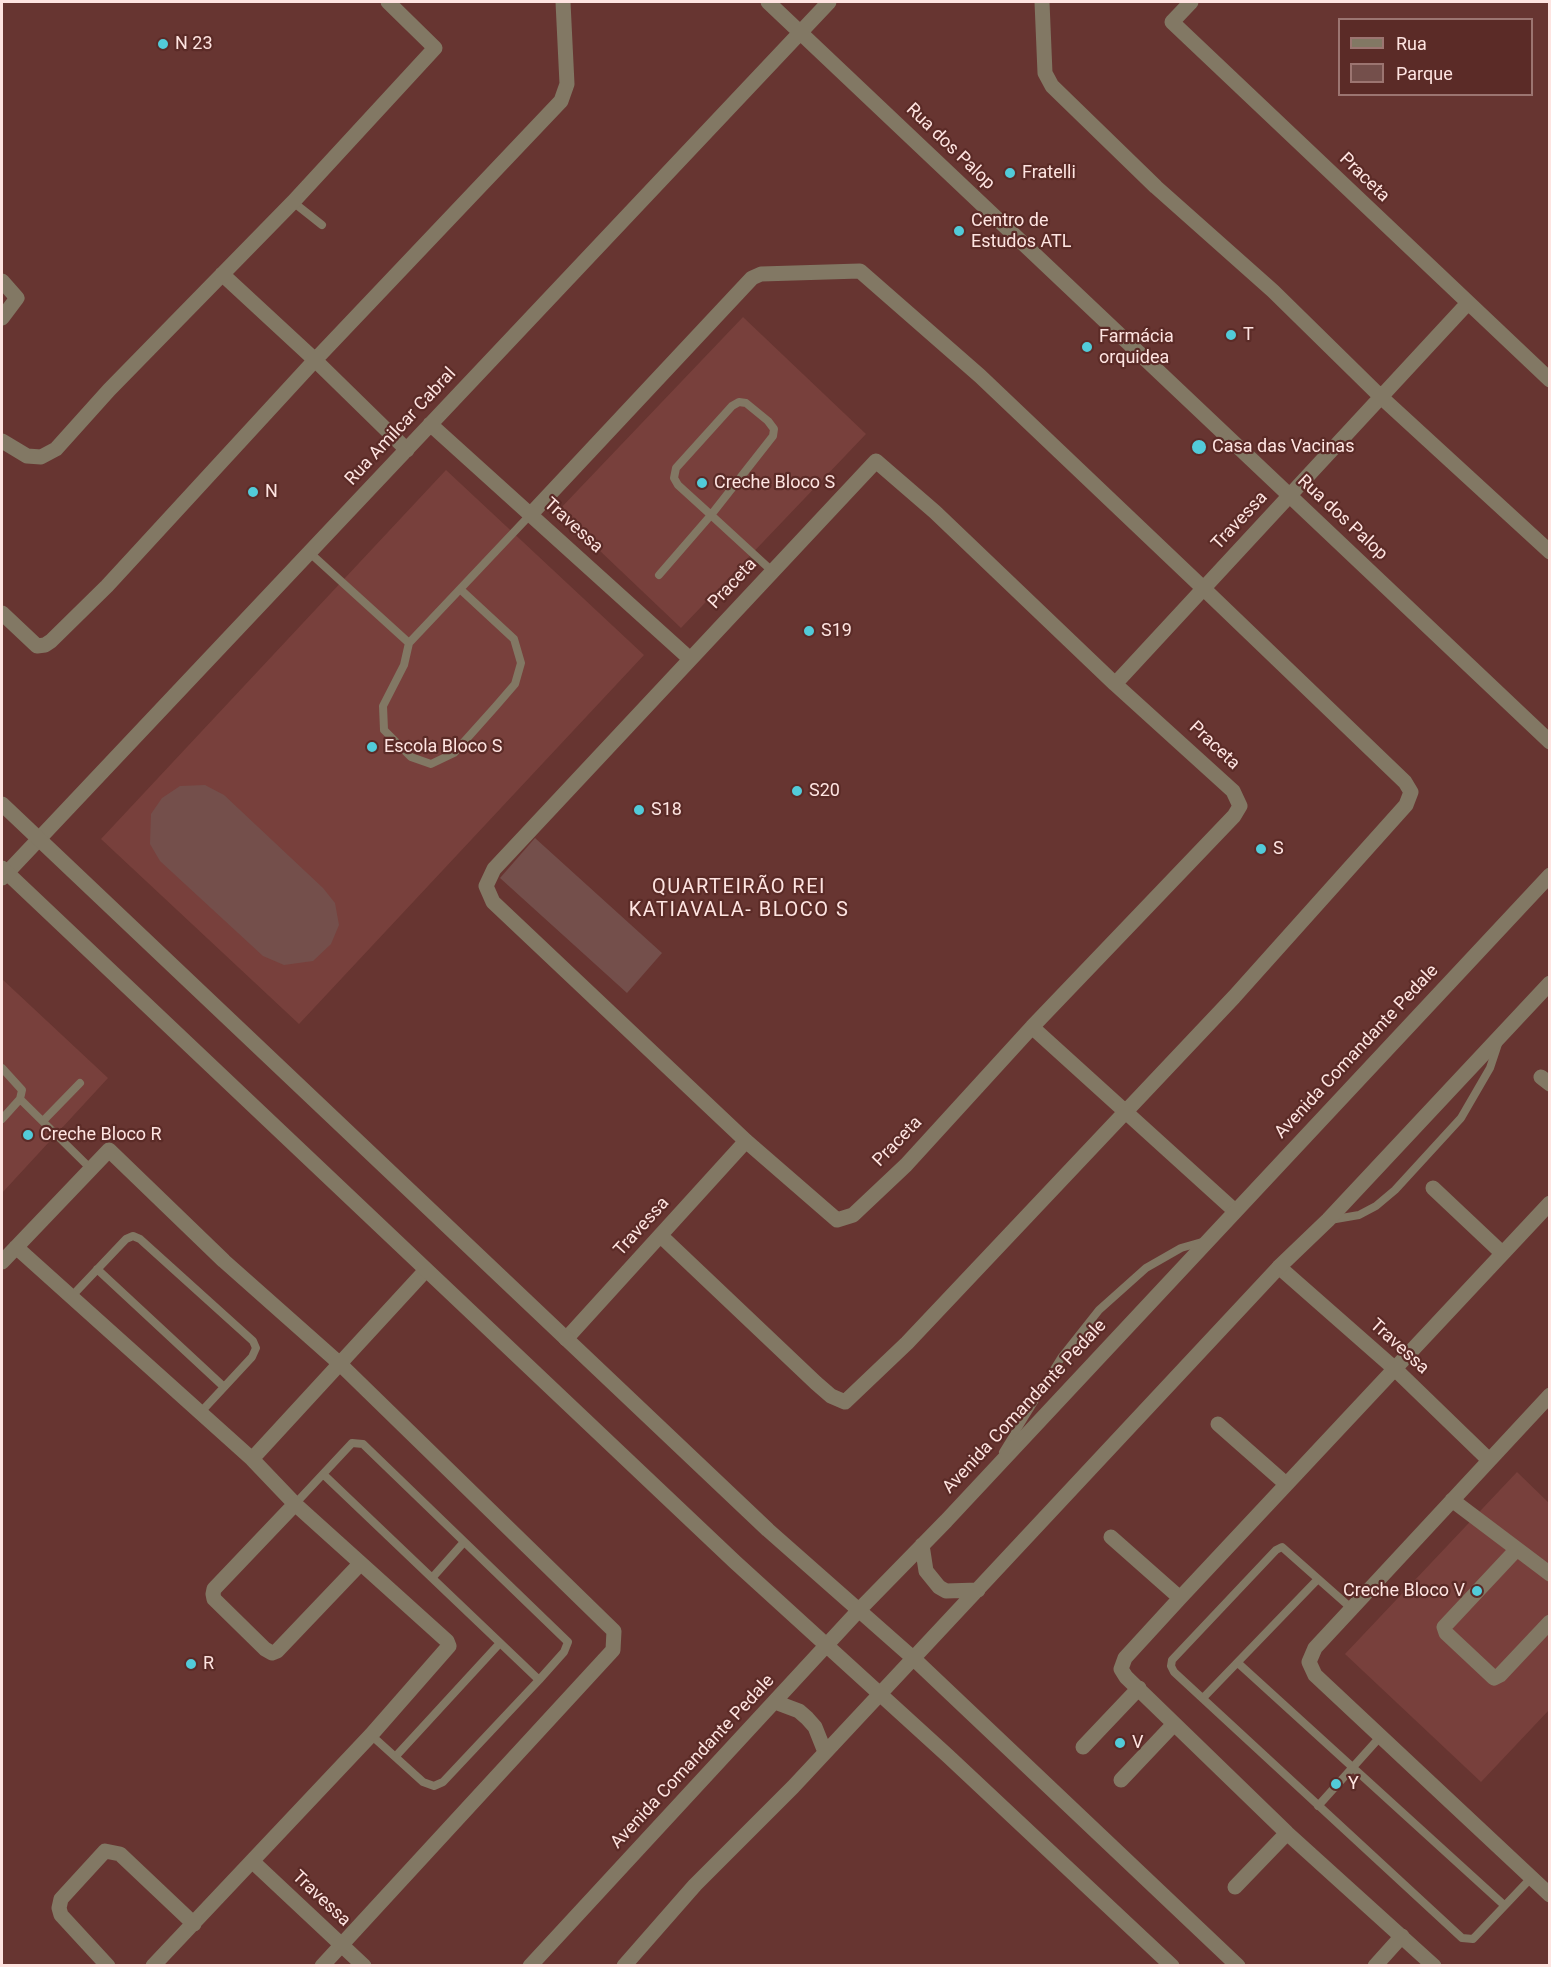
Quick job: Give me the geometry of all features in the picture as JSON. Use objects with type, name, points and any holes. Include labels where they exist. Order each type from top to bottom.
[{"type":"street","points":[[2,441],[27,456],[41,457],[56,449],[109,390],[293,202],[435,48],[388,2]]},
{"type":"street","points":[[2,613],[37,646],[45,645],[107,586],[315,360],[561,102],[567,84],[563,2]]},
{"type":"street","name":"Rua dos Palop","points":[[768,2],[1550,742]]},
{"type":"street","name":"Rua Amilcar Cabral","points":[[3,873],[310,553],[829,2]]},
{"type":"street","points":[[1042,2],[1045,73],[1052,86],[1156,187],[1273,291],[1381,397],[1550,552]]},
{"type":"street","name":"Praceta","points":[[1191,2],[1172,22],[1467,304],[1550,380]]},
{"type":"street","points":[[531,514],[752,279],[761,274],[861,271],[980,376],[1405,782],[1411,792],[1409,799],[1330,891],[1126,1113],[907,1343],[846,1402],[831,1396],[816,1383],[661,1236]]},
{"type":"street","points":[[222,274],[315,360],[406,450]]},
{"type":"street","points":[[2,281],[17,298],[2,318]]},
{"type":"street","name":"Travessa","points":[[1115,684],[1467,304]]},
{"type":"street","name":"Travessa","points":[[430,424],[689,658]]},
{"type":"street","name":"Praceta","points":[[876,461],[934,512],[1115,684],[1233,790],[1239,806],[1234,816],[1032,1027],[906,1165],[844,1220],[830,1217],[746,1141],[492,902],[486,886],[494,869],[772,571],[876,461]]},
{"type":"street","points":[[2,804],[768,1530],[913,1658],[1238,1965]]},
{"type":"street","points":[[3,873],[826,1646],[1172,1965]]},
{"type":"street","name":"Avenida Comandante Pedale","points":[[530,1965],[859,1610],[1550,875]]},
{"type":"street","points":[[624,1965],[695,1886],[825,1752],[1279,1267],[1328,1220],[1550,983]]},
{"type":"street","points":[[1032,1027],[1234,1211]]},
{"type":"street","name":"Travessa","points":[[566,1339],[746,1141]]},
{"type":"street","points":[[2,1262],[109,1150],[224,1261],[339,1363],[610,1626],[615,1637],[613,1650],[322,1965]]},
{"type":"street","points":[[1433,1188],[1502,1253]]},
{"type":"street","points":[[1434,1965],[1287,1833],[1174,1724],[1123,1672],[1125,1658],[1550,1203]]},
{"type":"street","points":[[16,1247],[252,1459],[295,1504],[447,1641],[449,1646],[371,1735],[153,1965]]},
{"type":"street","name":"Travessa","points":[[1279,1267],[1395,1369],[1489,1460]]},
{"type":"street","points":[[252,1459],[426,1270]]},
{"type":"street","points":[[1550,1395],[1351,1608],[1315,1648],[1309,1662],[1315,1675],[1550,1895]]},
{"type":"street","points":[[1218,1424],[1286,1484]]},
{"type":"street","points":[[1452,1500],[1550,1574]]},
{"type":"street","points":[[295,1504],[214,1589],[214,1599],[265,1650],[272,1653],[278,1651],[360,1564]]},
{"type":"street","points":[[1111,1537],[1180,1598]]},
{"type":"street","points":[[922,1545],[926,1570],[939,1587],[946,1591],[978,1590]]},
{"type":"street","points":[[1517,1549],[1448,1622],[1444,1627],[1446,1633],[1494,1678],[1500,1675],[1550,1622]]},
{"type":"street","points":[[1083,1747],[1139,1688]]},
{"type":"street","points":[[775,1702],[799,1711],[807,1718],[815,1727],[825,1752]]},
{"type":"street","points":[[1122,1780],[1174,1724]]},
{"type":"street","points":[[1235,1887],[1287,1833]]},
{"type":"street","points":[[108,1965],[61,1915],[59,1908],[61,1899],[105,1851],[120,1854],[194,1924]]},
{"type":"street","name":"Travessa","points":[[252,1861],[364,1965]]},
{"type":"street","points":[[1375,1965],[1402,1936]]},
{"type":"lane","points":[[293,202],[322,225]]},
{"type":"lane","points":[[659,575],[711,515],[772,436],[774,429],[768,421],[746,403],[740,402],[732,406],[676,468],[674,478],[678,485],[711,515],[772,571]]},
{"type":"lane","points":[[460,589],[514,639],[521,663],[515,684],[496,706],[454,753],[431,764],[411,757],[393,741],[384,730],[381,718],[383,706],[404,665],[409,643],[460,589],[531,514]]},
{"type":"lane","points":[[310,553],[409,643]]},
{"type":"lane","points":[[1328,1220],[1359,1215],[1376,1206],[1395,1190],[1461,1118],[1490,1068],[1500,1037]]},
{"type":"lane","points":[[2,1068],[21,1086],[21,1099],[2,1119]]},
{"type":"lane","points":[[43,1121],[80,1083]]},
{"type":"lane","points":[[21,1099],[91,1169]]},
{"type":"lane","points":[[71,1297],[126,1239],[133,1236],[141,1239],[253,1341],[256,1348],[252,1357],[201,1413]]},
{"type":"lane","points":[[994,1468],[1061,1358],[1099,1310],[1146,1268],[1181,1248],[1207,1240]]},
{"type":"lane","points":[[97,1269],[224,1386]]},
{"type":"lane","points":[[295,1504],[352,1443],[363,1444],[568,1642],[564,1652],[444,1782],[434,1786],[423,1782],[371,1735]]},
{"type":"lane","points":[[323,1474],[539,1680]]},
{"type":"lane","points":[[432,1578],[464,1542]]},
{"type":"lane","points":[[1351,1608],[1282,1547],[1172,1660],[1171,1666],[1174,1672],[1462,1938],[1473,1939],[1531,1878]]},
{"type":"lane","points":[[1203,1698],[1318,1579]]},
{"type":"lane","points":[[396,1756],[500,1643]]},
{"type":"lane","points":[[1238,1663],[1504,1905]]},
{"type":"lane","points":[[1318,1806],[1380,1737]]},
{"type":"shaded area","name":"Creche Bloco S","points":[[743,317],[866,434],[681,628],[558,511]]},
{"type":"shaded area","name":"Escola Bloco S","points":[[446,470],[644,655],[299,1024],[101,839]]},
{"type":"shaded area","name":"Creche Bloco R","points":[[2,979],[108,1078],[2,1193]]},
{"type":"shaded area","name":"Creche Bloco V","points":[[1517,1472],[1549,1503],[1549,1710],[1481,1782],[1345,1654]]},
{"type":"green space","points":[[205,785],[224,795],[323,888],[335,903],[339,925],[331,944],[313,961],[284,965],[263,956],[160,861],[150,844],[151,814],[162,798],[180,786]]},
{"type":"green space","points":[[535,838],[662,953],[627,993],[500,878]]},
{"type":"place","name":"N 23","points":[[163,44]]},
{"type":"place","name":"Fratelli","points":[[1010,173]]},
{"type":"place","name":"Centro de Estudos ATL","points":[[959,231]]},
{"type":"place","name":"T","points":[[1231,335]]},
{"type":"place","name":"Farmácia orquidea","points":[[1087,347]]},
{"type":"place","name":"Casa das Vacinas","points":[[1199,447]]},
{"type":"place","name":"Creche Bloco S","points":[[702,483]]},
{"type":"place","name":"N","points":[[253,492]]},
{"type":"place","name":"S19","points":[[809,631]]},
{"type":"place","name":"Escola Bloco S","points":[[372,747]]},
{"type":"place","name":"S20","points":[[797,791]]},
{"type":"place","name":"S18","points":[[639,810]]},
{"type":"place","name":"S","points":[[1261,849]]},
{"type":"place","name":"Creche Bloco R","points":[[28,1135]]},
{"type":"place","name":"Creche Bloco V","points":[[1477,1591]]},
{"type":"place","name":"R","points":[[191,1664]]},
{"type":"place","name":"V","points":[[1120,1743]]},
{"type":"place","name":"Y","points":[[1336,1784]]},
{"type":"district","name":"QUARTEIRÃO REI KATIAVALA- BLOCO S","points":[[739,900]]}]
